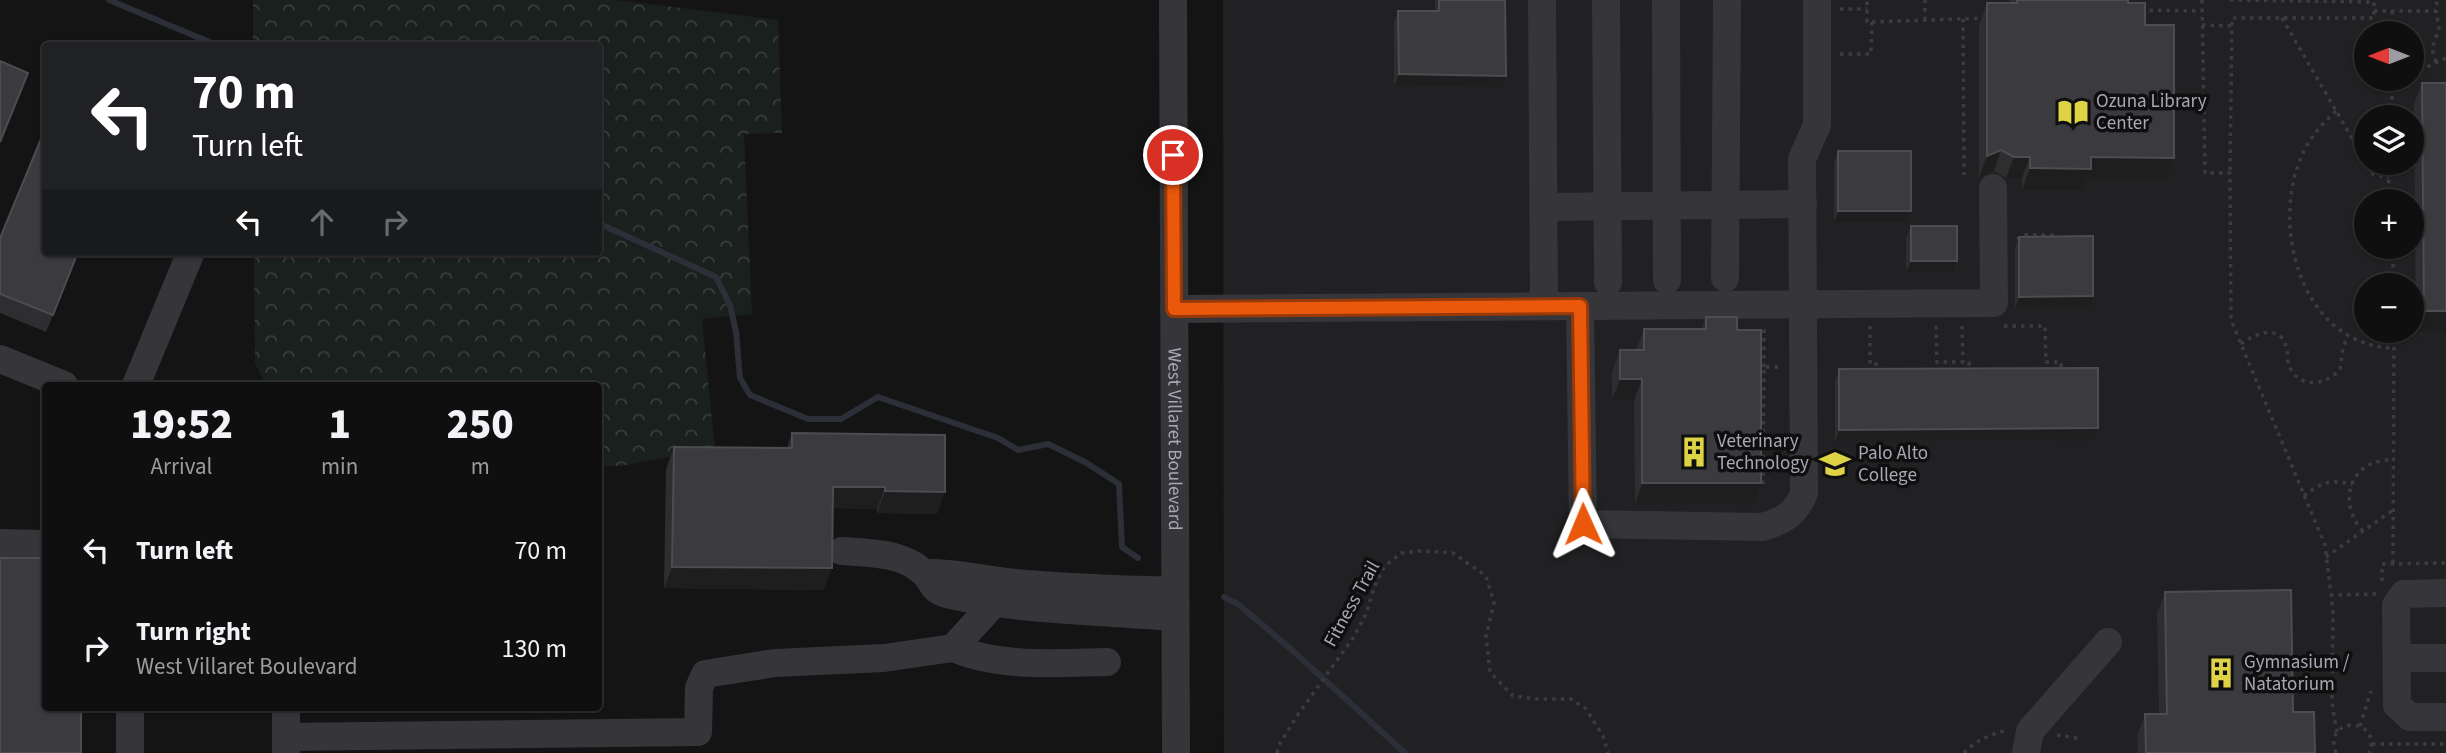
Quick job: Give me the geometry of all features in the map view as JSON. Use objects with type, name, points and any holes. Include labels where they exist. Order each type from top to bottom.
[{"type":"street","name":"West Villaret Boulevard","points":[[1173,0],[1176,753]]},
{"type":"street","points":[[1542,0],[1544,306]]},
{"type":"street","points":[[1606,0],[1608,282]]},
{"type":"street","points":[[1666,0],[1667,280]]},
{"type":"street","points":[[1725,278],[1727,0]]},
{"type":"street","points":[[1580,306],[1583,524],[1762,527],[1779,523],[1791,514],[1800,504],[1804,493],[1802,159],[1817,125],[1827,5]]},
{"type":"street","points":[[1174,309],[1870,304],[1940,318],[1994,303],[1993,188]]},
{"type":"street","points":[[1544,207],[1803,204]]},
{"type":"street","points":[[137,382],[189,256]]},
{"type":"street","points":[[0,359],[57,382]]},
{"type":"street","points":[[0,543],[42,544]]},
{"type":"street","points":[[842,551],[886,554],[925,573],[942,572],[997,592],[1076,587],[1175,604]]},
{"type":"street","points":[[953,648],[997,592]]},
{"type":"street","points":[[2446,593],[2404,594],[2396,606],[2397,705],[2410,717],[2446,717]]},
{"type":"street","points":[[2026,753],[2030,731],[2108,642]]},
{"type":"street","points":[[286,711],[286,745],[698,743],[699,688],[705,674],[775,663],[884,659],[953,648],[975,657],[1021,663],[1107,662]]},
{"type":"street","points":[[2397,658],[2446,658]]},
{"type":"street","points":[[130,711],[130,753]]},
{"type":"path","points":[[1867,0],[1867,22],[1989,18]]},
{"type":"path","points":[[1925,0],[1925,20]]},
{"type":"path","points":[[2202,0],[2205,173],[2230,173]]},
{"type":"path","points":[[2230,0],[2374,2],[2374,18],[2232,18],[2231,320],[2325,545],[2333,610],[2332,703],[2337,733],[2333,745],[2336,753]]},
{"type":"path","points":[[2436,62],[2432,48],[2439,29],[2437,0]]},
{"type":"path","points":[[1827,5],[1867,9]]},
{"type":"path","points":[[2140,10],[2202,10]]},
{"type":"path","points":[[2374,10],[2436,11]]},
{"type":"path","points":[[2392,10],[2392,21]]},
{"type":"path","points":[[2282,18],[2373,174],[2389,178]]},
{"type":"path","points":[[1963,19],[1964,176]]},
{"type":"path","points":[[1838,55],[1871,54],[1872,22]]},
{"type":"path","points":[[2202,25],[2232,26]]},
{"type":"path","points":[[2424,68],[2446,58]]},
{"type":"path","points":[[2336,111],[2320,127],[2303,153],[2293,183],[2289,223],[2302,280],[2313,302],[2348,336],[2375,348],[2394,348]]},
{"type":"path","points":[[2389,175],[2390,189]]},
{"type":"path","points":[[2010,246],[2022,235],[2055,235],[2055,247]]},
{"type":"path","points":[[1870,304],[1870,362],[1876,362],[1877,381]]},
{"type":"path","points":[[1940,318],[1937,362],[1969,362],[1969,375]]},
{"type":"path","points":[[1763,484],[1764,326]]},
{"type":"path","points":[[1962,326],[1963,362]]},
{"type":"path","points":[[2003,326],[2045,326],[2046,362],[2062,362],[2062,376]]},
{"type":"path","points":[[2241,344],[2255,334],[2274,333],[2287,347],[2288,365],[2293,373],[2315,383],[2328,380],[2340,369],[2348,336]]},
{"type":"path","points":[[2393,563],[2394,343]]},
{"type":"path","points":[[1764,367],[1782,367],[1782,357]]},
{"type":"path","points":[[2363,531],[2352,517],[2348,506],[2352,485],[2361,470],[2370,464],[2393,459]]},
{"type":"path","points":[[2304,496],[2316,486],[2327,482],[2339,481],[2352,485]]},
{"type":"path","points":[[2326,557],[2393,510]]},
{"type":"path","name":"Fitness Trail","points":[[1277,753],[1279,745],[1353,638],[1366,614],[1384,567],[1401,553],[1421,551],[1453,553],[1486,576],[1494,603],[1486,636],[1490,672],[1513,696],[1571,699],[1586,709],[1603,736],[1608,753]]},
{"type":"path","points":[[2330,595],[2381,594]]},
{"type":"path","points":[[2337,733],[2347,725],[2360,726],[2370,735],[2369,753]]},
{"type":"path","points":[[2371,744],[2446,744]]},
{"type":"shaded area","name":"Palo Alto College","points":[[1223,0],[2446,0],[2446,753],[1224,753]]},
{"type":"green space","points":[[253,0],[616,0],[778,20],[782,133],[744,134],[752,314],[702,319],[715,449],[620,466],[602,466],[602,382],[264,382],[255,363],[254,256],[602,256],[602,42],[253,42]]},
{"type":"building","points":[[1439,0],[1505,0],[1506,76],[1399,74],[1398,11],[1439,11]]},
{"type":"building","name":"Ozuna Library Center","points":[[2017,0],[2128,0],[2128,3],[2145,3],[2145,25],[2174,25],[2174,158],[2091,157],[2091,169],[2030,168],[2030,157],[2014,157],[2001,150],[1987,156],[1987,3],[2017,3]]},
{"type":"building","points":[[0,61],[28,73],[0,142]]},
{"type":"building","points":[[2424,83],[2446,83],[2446,311],[2424,311]]},
{"type":"building","points":[[42,137],[42,256],[76,256],[53,315],[0,294],[0,238]]},
{"type":"building","points":[[1838,151],[1911,151],[1911,211],[1838,211]]},
{"type":"building","points":[[1911,226],[1957,226],[1957,261],[1911,261]]},
{"type":"building","points":[[2093,236],[2093,296],[2019,297],[2019,237]]},
{"type":"building","name":"Veterinary Technology","points":[[1706,317],[1737,317],[1737,330],[1761,330],[1761,483],[1642,483],[1642,379],[1620,379],[1620,350],[1644,350],[1644,329],[1706,329]]},
{"type":"building","points":[[2098,368],[2098,428],[1839,430],[1839,369]]},
{"type":"building","points":[[792,433],[945,435],[945,492],[885,491],[885,487],[833,487],[832,568],[672,567],[674,447],[792,448]]},
{"type":"building","points":[[0,558],[42,558],[42,711],[81,711],[81,753],[0,753]]},
{"type":"building","name":"Gymnasium / Natatorium","points":[[2291,590],[2293,712],[2314,712],[2315,753],[2146,753],[2145,714],[2167,714],[2165,592]]},
{"type":"waterway","points":[[109,0],[209,42]]},
{"type":"waterway","points":[[602,225],[716,277],[730,305],[736,332],[740,378],[750,395],[808,419],[841,419],[878,397],[998,438],[1018,450],[1048,444],[1085,462],[1119,484],[1122,547],[1138,558]]},
{"type":"waterway","points":[[1224,597],[1238,604],[1292,650],[1405,753]]},
{"type":"place","name":"Ozuna Library Center","points":[[2073,112]]},
{"type":"place","name":"Veterinary Technology","points":[[1694,452]]},
{"type":"place","name":"Palo Alto College","points":[[1835,464]]},
{"type":"place","name":"Gymnasium / Natatorium","points":[[2221,673]]},
{"type":"route","points":[[1173,155],[1174,309],[1580,306],[1583,524]]}]
